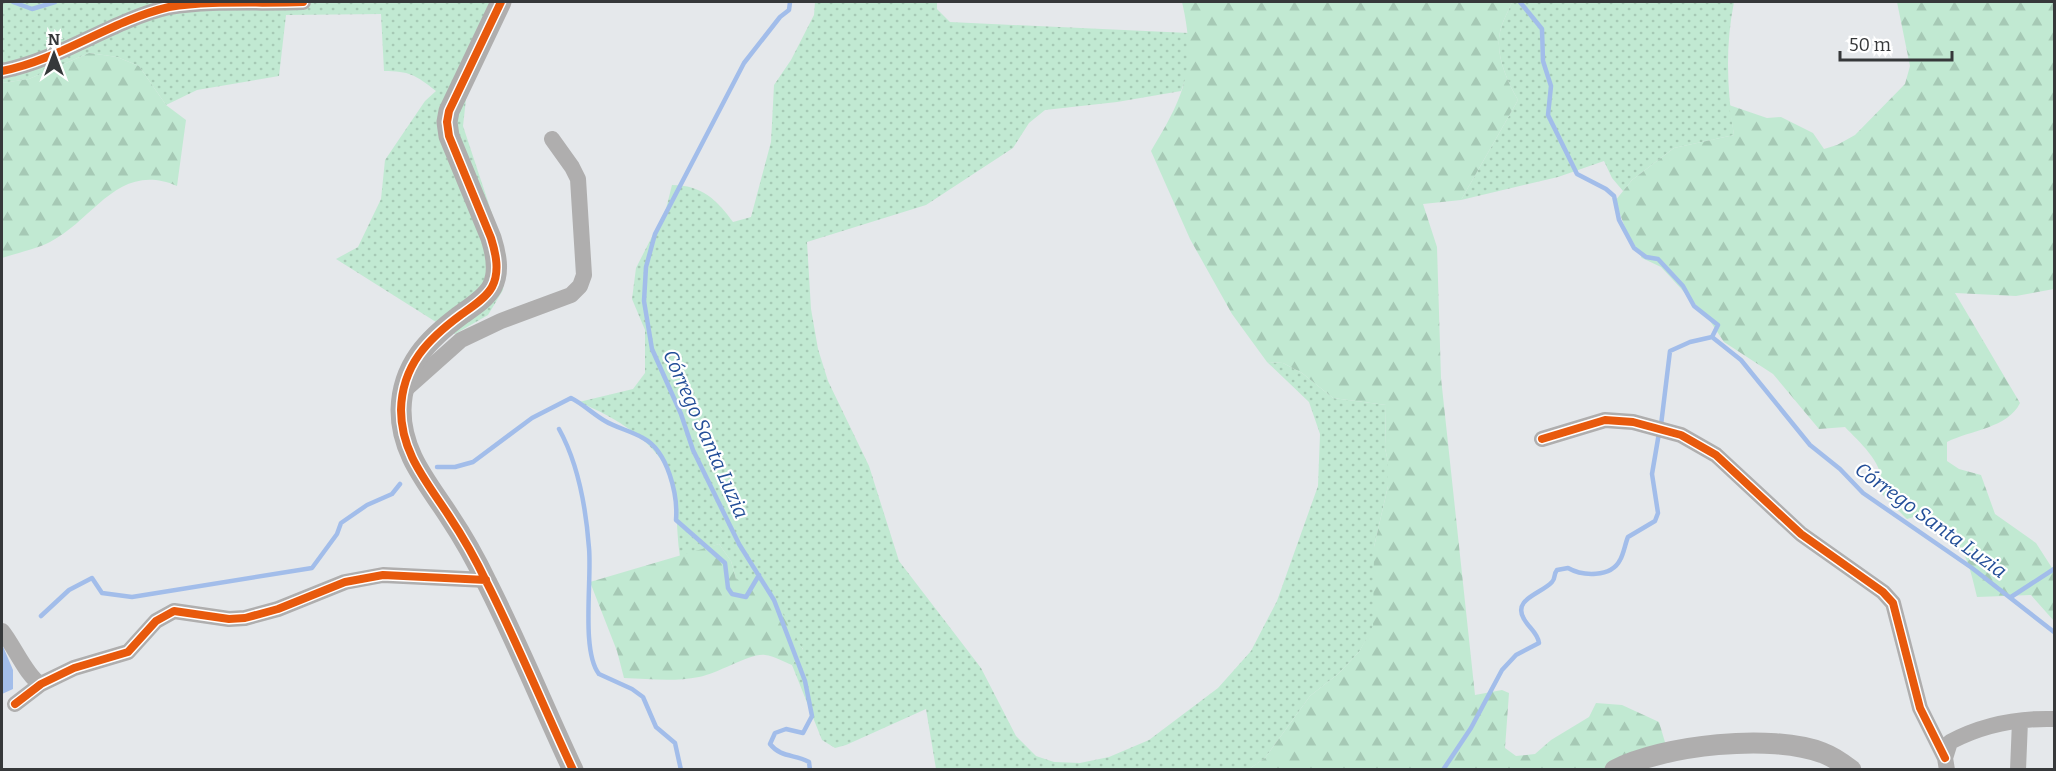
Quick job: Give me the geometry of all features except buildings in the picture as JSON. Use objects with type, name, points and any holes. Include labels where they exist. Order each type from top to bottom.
[{"type":"street","points":[[2,71],[56,55],[96,35],[169,7],[206,3],[303,2]]},
{"type":"street","points":[[501,2],[449,111],[447,122],[449,136],[491,238],[496,255],[496,275],[492,287],[482,299],[432,336],[420,350],[412,366],[401,408],[408,450],[486,580],[573,770]]},
{"type":"street","points":[[406,389],[460,340],[501,321],[571,295],[580,286],[585,261],[578,179],[552,139]]},
{"type":"street","points":[[1542,439],[1605,420],[1633,422],[1687,438],[1716,455],[1801,534],[1883,592],[1893,603],[1920,708],[1946,764]]},
{"type":"street","points":[[15,704],[41,684],[74,668],[128,652],[156,621],[174,611],[228,619],[245,618],[278,609],[345,582],[382,575],[486,580]]},
{"type":"street","points":[[2,631],[15,647],[35,682],[41,684]]},
{"type":"street","points":[[1946,764],[1950,742],[1971,731],[2020,721],[2055,719]]},
{"type":"street","points":[[2018,770],[2020,721]]},
{"type":"street","points":[[1615,770],[1656,754],[1687,747],[1757,744],[1805,748],[1822,752],[1851,770]]},
{"type":"green space","points":[[2,2],[504,2],[466,99],[463,126],[506,256],[503,290],[488,315],[455,334],[336,259],[358,247],[381,199],[385,160],[425,101],[436,91],[412,75],[384,71],[381,14],[286,15],[279,76],[197,90],[166,105],[139,66],[117,57],[89,53],[29,79],[2,83]]},
{"type":"green space","points":[[815,2],[937,2],[937,9],[950,22],[1189,33],[1189,70],[1181,91],[1117,102],[1045,110],[1029,123],[1013,148],[926,205],[807,242],[811,309],[818,349],[828,381],[869,466],[899,561],[981,668],[1016,736],[1036,756],[1054,762],[1080,763],[1109,757],[1149,740],[1218,688],[1251,651],[1277,601],[1318,486],[1320,434],[1309,402],[1267,362],[1283,363],[1302,373],[1333,398],[1386,405],[1385,448],[1388,462],[1388,486],[1374,547],[1374,626],[1359,652],[1338,674],[1310,696],[1265,758],[1249,769],[936,769],[926,709],[835,748],[822,740],[792,665],[803,649],[736,579],[731,561],[719,544],[680,557],[674,491],[666,468],[658,455],[621,424],[579,402],[633,389],[645,373],[645,330],[632,299],[636,268],[666,209],[672,185],[692,188],[708,195],[733,222],[751,217],[771,142],[774,85],[791,60],[814,15]]},
{"type":"green space","points":[[1182,2],[1512,2],[1501,28],[1499,49],[1506,76],[1518,100],[1461,200],[1423,204],[1437,247],[1441,378],[1475,695],[1502,690],[1509,693],[1505,748],[1516,756],[1535,754],[1551,740],[1589,717],[1596,703],[1622,705],[1659,722],[1667,749],[1622,769],[1249,769],[1265,758],[1310,696],[1338,674],[1359,652],[1373,626],[1374,547],[1388,486],[1388,462],[1385,448],[1386,405],[1333,398],[1302,373],[1283,363],[1267,362],[1232,314],[1190,239],[1151,151],[1172,113],[1185,80],[1188,45]]},
{"type":"green space","points":[[1512,2],[1734,2],[1729,35],[1728,68],[1734,135],[1674,148],[1632,180],[1623,191],[1612,178],[1604,161],[1558,177],[1461,200],[1518,100],[1506,76],[1499,49],[1501,28]]},
{"type":"green space","points":[[1897,2],[2054,2],[2054,289],[2016,296],[1955,293],[2020,403],[2007,418],[1998,423],[1947,442],[1947,461],[1959,469],[1981,475],[1995,514],[2036,543],[2054,571],[2054,621],[2031,595],[1977,597],[1966,558],[1956,540],[1927,513],[1907,519],[1881,493],[1881,474],[1877,465],[1872,456],[1845,427],[1819,429],[1773,374],[1724,342],[1708,318],[1661,267],[1642,258],[1626,230],[1615,201],[1632,180],[1674,148],[1734,135],[1729,105],[1767,118],[1781,117],[1813,133],[1824,149],[1855,135],[1905,84],[1910,66]]},
{"type":"green space","points":[[89,53],[117,57],[139,66],[166,105],[186,120],[177,186],[156,180],[139,181],[123,187],[108,196],[66,232],[50,242],[2,258],[2,83],[29,79]]},
{"type":"green space","points":[[719,544],[731,561],[736,579],[768,587],[803,650],[792,665],[772,657],[759,655],[690,679],[624,678],[617,651],[590,582]]},
{"type":"water","points":[[2,644],[13,670],[13,689],[2,694]]},
{"type":"waterway","points":[[13,2],[32,9],[55,2]]},
{"type":"waterway","name":"Córrego Santa Luzia","points":[[790,2],[789,10],[780,17],[744,63],[655,234],[646,267],[644,301],[652,349],[681,414],[693,450],[739,544],[774,600],[805,681],[812,716],[803,733],[786,729],[775,733],[770,744],[783,754],[809,762],[810,770]]},
{"type":"waterway","points":[[1520,2],[1542,29],[1543,61],[1551,86],[1548,115],[1577,174],[1606,189],[1614,196],[1619,220],[1634,248],[1646,257],[1658,259],[1683,286],[1694,306],[1718,325],[1712,337]]},
{"type":"waterway","name":"Córrego Santa Luzia","points":[[1712,337],[1741,360],[1810,445],[1840,469],[1863,493],[1972,568],[2054,632]]},
{"type":"waterway","name":"Córrego Santa Luzia","points":[[1661,425],[1670,351],[1690,342],[1712,337]]},
{"type":"waterway","points":[[437,467],[455,467],[473,462],[532,418],[571,398],[605,421],[652,444],[670,474],[675,498],[676,520],[725,563],[728,588],[732,594],[746,597],[759,575]]},
{"type":"waterway","points":[[559,429],[572,457],[586,518],[590,562],[588,614],[590,649],[594,663],[599,674],[632,689],[643,697],[656,727],[675,743],[681,770]]},
{"type":"waterway","name":"Córrego Santa Luzia","points":[[1443,770],[1471,728],[1502,670],[1516,655],[1539,643],[1521,612],[1525,602],[1552,582],[1557,570],[1568,568],[1588,574],[1610,570],[1620,560],[1628,537],[1655,521],[1658,513],[1652,474],[1659,433]]},
{"type":"waterway","points":[[41,616],[69,590],[92,578],[102,593],[132,597],[312,568],[337,534],[341,523],[367,505],[392,494],[400,484]]},
{"type":"waterway","points":[[2011,597],[2054,569]]},
{"type":"cycle path","points":[[2,71],[45,58],[126,21],[169,7],[219,3],[303,2]]},
{"type":"cycle path","points":[[501,2],[449,111],[447,122],[449,136],[491,238],[496,257],[496,275],[486,295],[438,333],[419,354],[406,380],[401,410],[402,426],[410,453],[424,479],[483,574],[573,770]]},
{"type":"cycle path","points":[[1542,439],[1605,420],[1633,422],[1681,435],[1716,455],[1801,534],[1883,592],[1893,603],[1920,708],[1945,758]]},
{"type":"cycle path","points":[[15,704],[41,684],[74,668],[128,652],[156,621],[174,611],[229,619],[245,618],[278,609],[345,582],[383,575],[486,580]]}]
